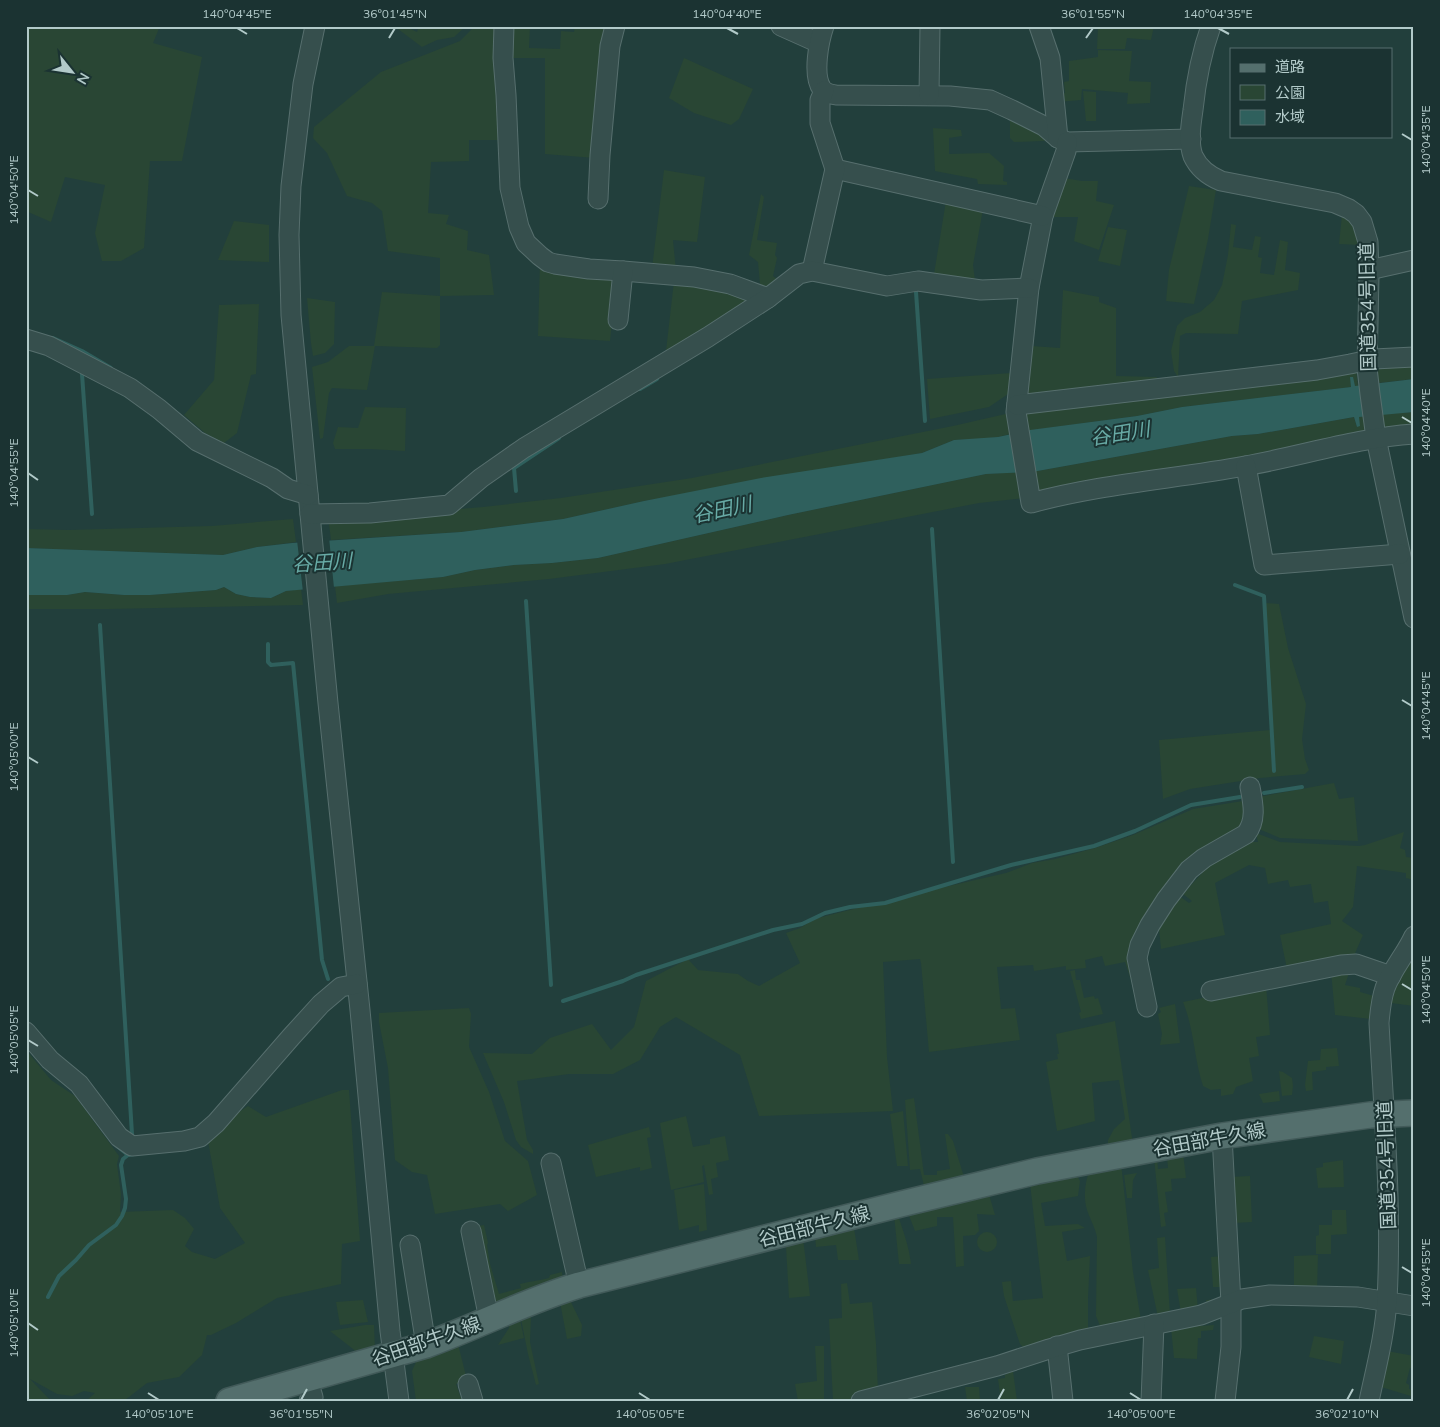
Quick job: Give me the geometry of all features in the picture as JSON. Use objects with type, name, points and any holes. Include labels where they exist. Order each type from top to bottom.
[{"type":"main road","name":"谷田部牛久線","points":[[229,1401],[308,1389],[393,1355],[457,1334],[533,1300],[579,1285],[998,1180],[1222,1136],[1384,1114],[1414,1113]]},
{"type":"street","points":[[315,26],[303,84],[291,186],[289,236],[291,315],[399,1401]]},
{"type":"street","points":[[504,26],[503,58],[510,188],[523,239],[533,251],[548,262],[589,269],[694,277],[730,284],[768,298]]},
{"type":"street","points":[[598,199],[610,46],[615,26]]},
{"type":"street","points":[[782,26],[821,34],[819,84],[828,93],[836,95],[950,96],[990,100],[1044,126],[1062,140],[1191,139]]},
{"type":"street","points":[[929,96],[930,26]]},
{"type":"street","points":[[1040,26],[1050,58],[1062,140],[1066,151],[1043,216],[1029,288],[1016,408],[1031,503],[1065,494],[1246,466],[1375,433],[1414,434]]},
{"type":"street","name":"国道354号旧道","points":[[1211,26],[1197,75],[1191,139],[1193,155],[1197,163],[1211,177],[1232,184],[1335,203],[1349,209],[1362,222],[1368,242],[1368,364],[1375,433],[1414,618]]},
{"type":"street","points":[[812,271],[835,169],[820,123],[820,100],[824,91]]},
{"type":"street","points":[[835,169],[1043,216]]},
{"type":"street","points":[[1369,270],[1414,260]]},
{"type":"street","points":[[618,320],[623,271]]},
{"type":"street","points":[[26,338],[49,346],[130,388],[198,441],[272,478],[288,489],[310,509],[370,513],[449,505],[481,478],[524,448],[708,337],[768,298],[799,274],[812,271],[887,286],[918,280],[982,290],[1029,288]]},
{"type":"street","points":[[1016,408],[1414,357]]},
{"type":"street","points":[[1246,466],[1264,565],[1400,554]]},
{"type":"street","points":[[1147,1007],[1137,958],[1140,946],[1150,925],[1189,870],[1204,858],[1246,834],[1251,828],[1254,806],[1250,787]]},
{"type":"street","name":"国道354号旧道","points":[[1369,1401],[1379,1355],[1387,1302],[1390,1211],[1380,1005],[1385,987],[1414,936]]},
{"type":"street","points":[[1212,991],[1341,965],[1356,964],[1391,976]]},
{"type":"street","points":[[26,1032],[50,1060],[78,1084],[119,1137],[132,1146],[184,1141],[200,1137],[216,1123],[321,1004],[341,987],[357,984]]},
{"type":"street","points":[[1222,1136],[1231,1303],[1231,1346],[1225,1401]]},
{"type":"street","points":[[551,1164],[579,1285]]},
{"type":"street","points":[[471,1231],[489,1319]]},
{"type":"street","points":[[410,1245],[426,1345]]},
{"type":"street","points":[[861,1401],[923,1393],[1057,1346],[1201,1315],[1242,1299],[1270,1295],[1358,1297],[1414,1306]]},
{"type":"street","points":[[1151,1401],[1154,1324]]},
{"type":"street","points":[[1057,1346],[1063,1401]]},
{"type":"green space","points":[[26,26],[160,26],[153,43],[202,57],[182,161],[150,161],[144,248],[121,261],[102,261],[95,233],[105,185],[65,177],[51,222],[26,211]]},
{"type":"green space","points":[[394,26],[404,26],[417,32],[419,26],[466,26],[454,37],[437,40],[422,47]]},
{"type":"green space","points":[[475,26],[501,26],[501,140],[469,140],[469,161],[431,162],[428,213],[449,215],[446,224],[468,231],[467,250],[489,255],[494,295],[440,296],[440,258],[388,251],[382,211],[372,203],[347,196],[327,153],[313,138],[314,127],[381,72],[460,41]]},
{"type":"green space","points":[[508,26],[530,26],[529,48],[560,49],[561,31],[574,32],[575,26],[611,26],[595,158],[545,154],[545,58],[507,58]]},
{"type":"green space","points":[[1098,26],[1154,26],[1151,40],[1127,38],[1125,49],[1097,49]]},
{"type":"green space","points":[[1098,50],[1132,51],[1129,81],[1151,82],[1150,103],[1127,104],[1128,93],[1082,89],[1081,100],[1057,102],[1058,94],[1065,93],[1064,82],[1069,81],[1069,61],[1098,57]]},
{"type":"green space","points":[[684,58],[753,89],[739,119],[731,125],[694,113],[669,98]]},
{"type":"green space","points":[[1083,91],[1096,92],[1096,121],[1086,121]]},
{"type":"green space","points":[[1010,115],[1050,139],[1014,142],[1010,138]]},
{"type":"green space","points":[[933,128],[961,130],[962,136],[949,138],[949,154],[989,153],[1004,166],[1003,181],[1007,182],[1007,185],[978,184],[977,179],[935,171]]},
{"type":"green space","points":[[664,170],[705,177],[697,242],[673,240],[676,271],[652,268]]},
{"type":"green space","points":[[1064,178],[1098,181],[1096,201],[1114,205],[1099,250],[1074,241],[1078,217],[1053,217],[1050,215]]},
{"type":"green space","points":[[1189,186],[1216,190],[1194,304],[1166,301],[1169,270]]},
{"type":"green space","points":[[761,194],[764,197],[757,240],[777,243],[775,255],[777,258],[773,276],[780,282],[764,292],[760,284],[758,262],[749,255]]},
{"type":"green space","points":[[946,201],[983,209],[973,265],[975,280],[934,274]]},
{"type":"green space","points":[[1342,215],[1354,228],[1360,245],[1339,244]]},
{"type":"green space","points":[[234,221],[269,225],[269,262],[218,260]]},
{"type":"green space","points":[[1231,224],[1236,225],[1233,247],[1252,250],[1255,236],[1261,237],[1258,257],[1262,258],[1260,273],[1274,275],[1280,240],[1288,242],[1285,270],[1300,273],[1298,290],[1242,301],[1238,334],[1186,333],[1180,336],[1178,377],[1174,371],[1171,351],[1177,326],[1185,318],[1200,312],[1214,300],[1222,285],[1228,255]]},
{"type":"green space","points":[[1108,227],[1127,230],[1120,266],[1098,261]]},
{"type":"green space","points":[[540,262],[617,275],[610,341],[538,336]]},
{"type":"green space","points":[[674,281],[732,292],[752,301],[666,351]]},
{"type":"green space","points":[[1063,290],[1099,297],[1099,302],[1116,308],[1116,376],[1157,377],[1154,384],[1030,398],[1025,394],[1031,346],[1060,348]]},
{"type":"green space","points":[[382,292],[440,296],[440,345],[437,348],[375,346],[367,390],[332,388],[329,393],[323,438],[320,439],[312,367],[328,362],[349,346],[374,346]]},
{"type":"green space","points":[[307,298],[335,302],[334,344],[325,353],[313,356],[311,343]]},
{"type":"green space","points":[[259,304],[256,374],[251,375],[237,433],[224,443],[205,433],[184,415],[214,380],[219,305]]},
{"type":"green space","points":[[1414,363],[1414,379],[1378,383],[1376,365]]},
{"type":"green space","points":[[1356,370],[1358,386],[1355,386],[1352,377],[1350,377],[1352,387],[1182,407],[1137,416],[1025,431],[1020,412]]},
{"type":"green space","points":[[1011,373],[1008,394],[989,407],[930,419],[927,379]]},
{"type":"green space","points":[[365,407],[406,408],[405,451],[335,449],[333,443],[338,427],[358,428]]},
{"type":"green space","points":[[1414,412],[1414,426],[1383,429],[1381,414]]},
{"type":"green space","points":[[1010,413],[1014,433],[982,439],[954,440],[922,453],[644,501],[563,519],[461,532],[331,540],[328,516],[378,516],[561,498],[692,478]]},
{"type":"green space","points":[[1363,416],[1365,433],[1238,461],[1034,497],[1032,472],[1232,436],[1258,434],[1354,417],[1357,427],[1359,417]]},
{"type":"green space","points":[[1020,472],[1026,498],[979,503],[665,564],[549,579],[388,594],[337,603],[335,586],[443,577],[475,570],[514,565],[598,558],[788,515],[986,474]]},
{"type":"green space","points":[[293,519],[296,542],[257,547],[223,555],[26,548],[26,529],[68,530],[212,526]]},
{"type":"green space","points":[[224,587],[236,594],[271,598],[286,591],[301,589],[303,605],[26,609],[26,595],[67,595],[85,592],[150,595],[216,590]]},
{"type":"green space","points":[[1265,603],[1279,604],[1288,648],[1306,704],[1302,739],[1309,770],[1305,774],[1260,778],[1190,789],[1163,799],[1159,740],[1270,730]]},
{"type":"green space","points":[[1334,783],[1339,799],[1354,797],[1358,841],[1280,838],[1254,827],[1258,797]]},
{"type":"green space","points":[[1249,800],[1247,823],[1157,899],[1137,998],[1125,962],[1105,966],[1102,956],[1085,960],[1086,968],[1066,970],[1066,966],[1034,971],[1033,965],[997,967],[1001,1009],[1015,1008],[1020,1040],[929,1052],[920,959],[883,962],[887,1057],[893,1111],[759,1116],[740,1055],[676,1017],[660,1027],[640,1060],[613,1074],[569,1074],[517,1081],[527,1140],[533,1150],[533,1154],[521,1147],[516,1140],[504,1102],[483,1053],[532,1054],[550,1038],[592,1024],[611,1050],[634,1027],[646,981],[688,959],[698,970],[738,974],[759,986],[800,963],[786,933],[800,928],[814,919],[1006,873],[1032,863],[1095,848],[1133,835],[1193,809]]},
{"type":"green space","points":[[1404,832],[1400,848],[1405,850],[1406,857],[1414,858],[1414,880],[1406,878],[1406,873],[1357,866],[1353,907],[1342,921],[1363,935],[1353,958],[1287,969],[1280,935],[1331,924],[1328,901],[1314,903],[1311,884],[1290,887],[1288,880],[1268,884],[1265,868],[1249,865],[1215,883],[1225,935],[1161,949],[1159,928],[1178,895],[1189,903],[1192,901],[1183,894],[1203,872],[1204,867],[1246,842],[1258,842],[1256,833],[1280,842],[1359,846]]},
{"type":"green space","points":[[1410,960],[1414,961],[1414,1006],[1391,1003],[1394,985]]},
{"type":"green space","points":[[1075,970],[1076,980],[1080,980],[1084,998],[1094,996],[1095,999],[1098,998],[1103,1014],[1081,1019],[1079,1013],[1081,1012],[1070,971]]},
{"type":"green space","points":[[1350,970],[1345,985],[1360,988],[1360,992],[1374,996],[1371,1019],[1335,1015],[1331,971]]},
{"type":"green space","points":[[1266,985],[1270,1035],[1256,1037],[1259,1056],[1249,1058],[1253,1081],[1236,1087],[1233,1094],[1221,1096],[1221,1089],[1211,1090],[1203,1086],[1190,1023],[1183,1002]]},
{"type":"green space","points":[[1175,1004],[1180,1043],[1160,1045],[1162,1034],[1158,1014],[1161,1012],[1159,1008]]},
{"type":"green space","points":[[469,1008],[471,1014],[469,1047],[489,1092],[505,1141],[528,1161],[537,1195],[508,1211],[500,1204],[435,1214],[427,1175],[412,1172],[395,1160],[388,1068],[379,1013]]},
{"type":"green space","points":[[1115,1021],[1133,1145],[1108,1149],[1108,1140],[1114,1129],[1125,1119],[1119,1080],[1092,1083],[1095,1121],[1057,1131],[1046,1062],[1058,1059],[1056,1034]]},
{"type":"green space","points":[[1337,1048],[1339,1066],[1326,1067],[1326,1070],[1312,1072],[1313,1090],[1306,1091],[1308,1061],[1320,1060],[1321,1049]]},
{"type":"green space","points":[[26,1050],[51,1080],[75,1096],[119,1156],[117,1164],[121,1194],[120,1212],[173,1210],[185,1218],[194,1229],[185,1246],[192,1252],[215,1259],[245,1243],[220,1208],[208,1141],[248,1106],[266,1117],[342,1090],[349,1090],[360,1241],[342,1244],[341,1284],[277,1298],[236,1323],[211,1335],[207,1335],[202,1355],[179,1377],[147,1383],[123,1401],[86,1401],[95,1393],[84,1391],[72,1396],[57,1394],[30,1379],[51,1401],[26,1401]]},
{"type":"green space","points":[[1279,1071],[1292,1078],[1292,1095],[1282,1096]]},
{"type":"green space","points":[[1279,1091],[1280,1101],[1263,1103],[1259,1094]]},
{"type":"green space","points":[[914,1098],[924,1175],[937,1175],[937,1171],[950,1169],[945,1134],[948,1134],[953,1141],[964,1177],[925,1190],[920,1169],[910,1170],[905,1100]]},
{"type":"green space","points":[[903,1111],[908,1166],[897,1166],[890,1114]]},
{"type":"green space","points":[[686,1116],[693,1147],[710,1144],[710,1139],[725,1136],[729,1160],[716,1163],[718,1177],[711,1179],[713,1194],[709,1195],[704,1165],[702,1166],[704,1182],[671,1190],[660,1123]]},
{"type":"green space","points":[[649,1127],[651,1137],[647,1138],[652,1168],[640,1171],[640,1167],[596,1177],[588,1145]]},
{"type":"green space","points":[[1183,1153],[1186,1178],[1171,1179],[1172,1191],[1165,1192],[1168,1212],[1164,1213],[1166,1226],[1161,1227],[1154,1158],[1157,1157],[1158,1169],[1168,1168],[1167,1156]]},
{"type":"green space","points":[[1343,1160],[1344,1187],[1318,1188],[1316,1168],[1323,1167],[1323,1163]]},
{"type":"green space","points":[[1121,1163],[1133,1272],[1141,1320],[1101,1328],[1096,1316],[1097,1237],[1087,1210],[1085,1189],[1090,1169]]},
{"type":"green space","points":[[1076,1173],[1080,1181],[1078,1196],[1041,1203],[1045,1226],[1078,1224],[1085,1228],[1062,1232],[1067,1261],[1090,1256],[1088,1331],[1026,1350],[1020,1344],[1004,1296],[1002,1282],[1011,1281],[1013,1301],[1043,1298],[1030,1183]]},
{"type":"green space","points":[[1137,1173],[1133,1180],[1132,1198],[1127,1198],[1124,1175]]},
{"type":"green space","points":[[1250,1176],[1252,1222],[1233,1223],[1231,1177]]},
{"type":"green space","points":[[704,1184],[707,1230],[699,1232],[699,1225],[679,1230],[674,1190]]},
{"type":"green space","points":[[988,1191],[995,1215],[977,1214],[979,1231],[975,1235],[963,1236],[964,1266],[956,1267],[953,1217],[937,1217],[937,1226],[915,1231],[908,1213]]},
{"type":"green space","points":[[1332,1210],[1346,1210],[1347,1234],[1331,1235],[1331,1254],[1316,1254],[1316,1236],[1319,1235],[1319,1225],[1332,1225]]},
{"type":"green space","points":[[894,1215],[898,1215],[911,1264],[899,1264]]},
{"type":"green space","points":[[484,1225],[490,1264],[499,1294],[521,1288],[520,1284],[549,1278],[550,1275],[562,1272],[563,1283],[493,1312],[478,1226]]},
{"type":"green space","points":[[854,1228],[859,1260],[838,1260],[836,1245],[816,1247],[815,1235]]},
{"type":"green space","points":[[987,1232],[994,1235],[997,1242],[994,1249],[987,1252],[980,1249],[977,1242],[980,1235]]},
{"type":"green space","points":[[1165,1237],[1170,1315],[1158,1317],[1148,1270],[1159,1268],[1157,1238]]},
{"type":"green space","points":[[803,1238],[810,1296],[789,1298],[786,1247],[788,1241]]},
{"type":"green space","points":[[1318,1255],[1317,1292],[1296,1291],[1294,1285],[1294,1256]]},
{"type":"green space","points":[[1223,1256],[1225,1295],[1220,1303],[1211,1306],[1207,1304],[1206,1300],[1220,1299],[1220,1287],[1213,1287],[1211,1257]]},
{"type":"green space","points":[[847,1283],[850,1304],[872,1302],[878,1392],[845,1401],[833,1401],[829,1319],[842,1318],[841,1284]]},
{"type":"green space","points":[[1196,1288],[1198,1310],[1181,1313],[1177,1289]]},
{"type":"green space","points":[[569,1298],[582,1325],[581,1336],[567,1339],[560,1302]]},
{"type":"green space","points":[[363,1300],[368,1322],[340,1325],[336,1302]]},
{"type":"green space","points":[[520,1314],[531,1315],[530,1342],[539,1384],[536,1385],[528,1354]]},
{"type":"green space","points":[[519,1315],[524,1338],[498,1345],[509,1328],[510,1319]]},
{"type":"green space","points":[[374,1325],[375,1351],[362,1356],[330,1331]]},
{"type":"green space","points":[[1214,1325],[1213,1330],[1201,1331],[1201,1338],[1198,1338],[1197,1359],[1174,1358],[1171,1328]]},
{"type":"green space","points":[[1314,1336],[1344,1341],[1341,1364],[1309,1357]]},
{"type":"green space","points":[[457,1340],[467,1380],[456,1384],[462,1401],[416,1401],[412,1371],[420,1353]]},
{"type":"green space","points":[[815,1346],[824,1346],[824,1401],[798,1401],[795,1384],[817,1381]]},
{"type":"green space","points":[[1387,1351],[1414,1356],[1406,1383],[1409,1385],[1409,1389],[1414,1390],[1414,1397],[1381,1387]]},
{"type":"green space","points":[[1013,1371],[1017,1401],[1001,1401],[998,1379],[1005,1378],[1005,1375]]},
{"type":"green space","points":[[965,1387],[979,1387],[980,1401],[967,1401]]},
{"type":"water","name":"谷田川","points":[[1350,377],[1353,377],[1355,386],[1414,379],[1414,412],[1359,417],[1360,426],[1357,427],[1354,417],[1258,434],[1232,436],[1032,472],[986,474],[788,515],[598,558],[514,565],[475,570],[443,577],[286,591],[271,598],[236,594],[224,587],[216,590],[150,595],[85,592],[67,595],[26,595],[26,548],[223,555],[257,547],[292,543],[461,532],[563,519],[761,478],[922,453],[954,440],[998,437],[1030,430],[1137,416],[1182,407],[1351,387]]},
{"type":"pier","points":[[329,537],[334,588],[303,592],[297,540]]},
{"type":"waterway","points":[[916,292],[925,421]]},
{"type":"waterway","points":[[53,338],[82,351],[111,368]]},
{"type":"waterway","points":[[82,374],[92,514]]},
{"type":"waterway","points":[[640,389],[657,379]]},
{"type":"waterway","points":[[516,491],[514,468],[559,438]]},
{"type":"waterway","points":[[932,529],[953,862]]},
{"type":"waterway","points":[[1235,585],[1264,596],[1274,771]]},
{"type":"waterway","points":[[526,601],[551,985]]},
{"type":"waterway","points":[[100,625],[132,1134]]},
{"type":"waterway","points":[[268,644],[268,662],[271,665],[293,663],[322,960],[328,979]]},
{"type":"waterway","points":[[1264,793],[1302,787]]},
{"type":"waterway","points":[[563,1001],[773,930],[802,924],[825,913],[850,907],[885,903],[1011,865],[1094,846],[1135,831],[1191,805],[1240,797]]},
{"type":"waterway","points":[[117,1146],[128,1155]]},
{"type":"waterway","points":[[48,1297],[59,1276],[89,1245],[116,1225],[122,1216],[126,1199],[121,1165],[123,1159],[128,1155],[134,1154]]}]
